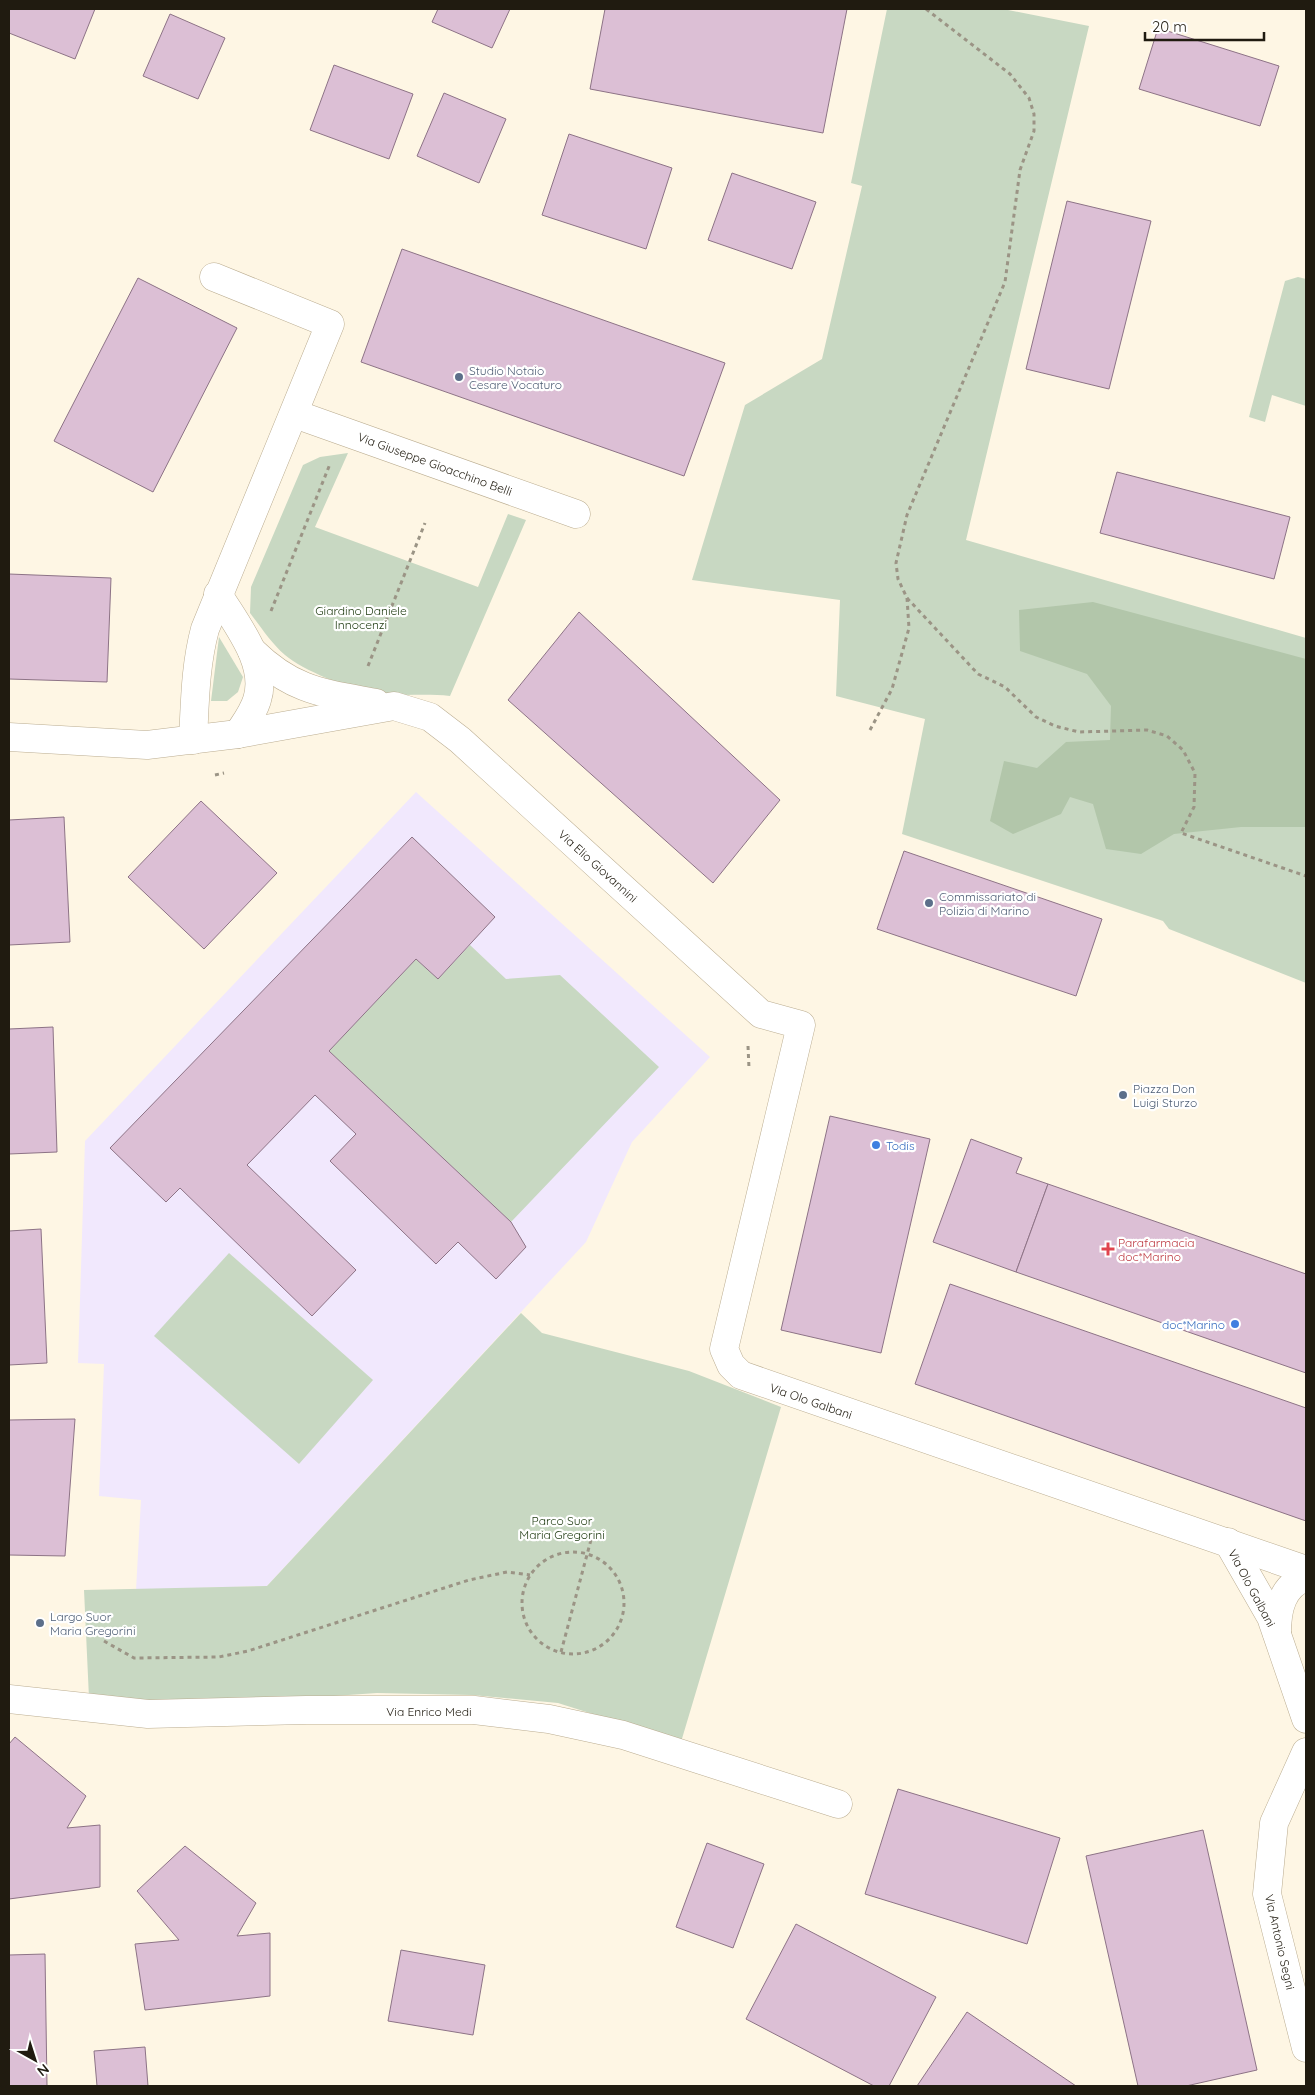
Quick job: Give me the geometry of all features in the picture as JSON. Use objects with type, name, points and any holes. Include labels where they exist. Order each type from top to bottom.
[{"type":"street","points":[[193,740],[199,650],[218,594],[295,414],[330,324],[214,277]]},
{"type":"street","name":"Via Giuseppe Gioacchino Belli","points":[[295,414],[576,514]]},
{"type":"street","points":[[9,737],[147,745],[238,734],[252,713],[259,690],[259,678],[252,651],[218,594]]},
{"type":"street","name":"Via Elio Giovannini","points":[[252,651],[285,679],[300,686],[320,693],[394,706],[430,717],[449,730],[761,1014],[801,1025]]},
{"type":"street","name":"Via Elio Giovannini","points":[[238,734],[394,706]]},
{"type":"street","name":"Via Olo Galbani","points":[[801,1025],[724,1349],[731,1365],[741,1375],[755,1382],[1306,1570]]},
{"type":"street","name":"Via Olo Galbani","points":[[1228,1542],[1271,1617],[1306,1719]]},
{"type":"street","name":"Via Olo Galbani","points":[[1277,1633],[1277,1614],[1287,1588],[1296,1581],[1306,1577]]},
{"type":"street","name":"Via Enrico Medi","points":[[9,1699],[148,1714],[306,1710],[474,1710],[550,1719],[623,1735],[838,1804]]},
{"type":"street","name":"Via Antonio Segni","points":[[1306,1752],[1274,1823],[1267,1894],[1306,2048]]},
{"type":"path","points":[[926,9],[1010,74],[1029,98],[1034,114],[1034,131],[1020,170],[1005,282],[907,515],[896,564],[898,580],[907,598],[978,674],[1005,687],[1036,717],[1054,726],[1079,732],[1147,730],[1167,736],[1183,750],[1195,773],[1195,781],[1194,807],[1181,833],[1306,876]]},
{"type":"path","points":[[367,667],[426,523]]},
{"type":"path","points":[[870,730],[892,689],[903,654],[909,628],[907,598]]},
{"type":"path","points":[[215,775],[225,773]]},
{"type":"path","points":[[747,1043],[750,1055],[749,1068]]},
{"type":"path","points":[[561,1652],[592,1536]]},
{"type":"path","points":[[571,1552],[587,1554],[603,1562],[615,1574],[622,1590],[624,1607],[619,1624],[609,1638],[595,1648],[578,1654],[561,1652],[546,1647],[533,1636],[525,1622],[522,1606],[523,1590],[530,1575],[541,1563],[555,1555],[571,1552]]},
{"type":"path","points":[[104,1641],[134,1658],[218,1657],[248,1651],[469,1580],[507,1572],[530,1575]]},
{"type":"shaded area","points":[[416,792],[710,1057],[632,1142],[586,1242],[267,1586],[136,1590],[141,1500],[99,1496],[104,1364],[78,1363],[85,1141]]},
{"type":"green space","points":[[887,9],[1003,9],[1089,26],[966,540],[1306,638],[1306,983],[1169,929],[1163,921],[902,834],[925,719],[836,696],[840,600],[692,580],[745,405],[822,359],[862,186],[851,183]]},
{"type":"green space","points":[[1298,277],[1306,279],[1306,406],[1272,395],[1265,422],[1249,417],[1285,281]]},
{"type":"green space","name":"Giardino Daniele Innocenzi","points":[[348,453],[315,527],[478,587],[508,514],[526,520],[450,696],[373,693],[327,678],[303,667],[285,655],[250,613],[251,587],[303,465],[320,457]]},
{"type":"green space","points":[[1093,602],[1306,659],[1306,827],[1241,827],[1174,834],[1141,854],[1106,849],[1093,804],[1070,797],[1061,814],[1013,834],[990,821],[1004,761],[1037,768],[1066,742],[1110,740],[1111,706],[1087,674],[1020,651],[1019,610]]},
{"type":"green space","points":[[219,637],[243,677],[238,692],[227,701],[211,701]]},
{"type":"green space","points":[[470,945],[506,979],[560,975],[659,1067],[511,1222],[329,1051],[416,959],[438,979]]},
{"type":"green space","points":[[229,1253],[373,1380],[299,1464],[154,1336]]},
{"type":"green space","name":"Parco Suor Maria Gregorini","points":[[521,1313],[542,1333],[689,1371],[781,1407],[681,1742],[558,1703],[472,1695],[377,1693],[146,1709],[89,1698],[84,1590],[267,1586]]},
{"type":"building","points":[[9,9],[95,9],[75,59],[9,33]]},
{"type":"building","points":[[438,9],[510,9],[492,48],[432,22]]},
{"type":"building","points":[[605,9],[847,9],[823,133],[590,89]]},
{"type":"building","points":[[170,14],[225,38],[198,99],[143,76]]},
{"type":"building","points":[[1158,28],[1279,66],[1260,126],[1139,89]]},
{"type":"building","points":[[334,65],[413,94],[389,159],[310,130]]},
{"type":"building","points":[[444,93],[506,119],[479,183],[417,156]]},
{"type":"building","points":[[569,134],[672,168],[646,249],[542,215]]},
{"type":"building","points":[[732,173],[816,202],[792,269],[708,240]]},
{"type":"building","points":[[1067,201],[1151,221],[1109,389],[1026,369]]},
{"type":"building","points":[[402,249],[725,363],[684,476],[361,362]]},
{"type":"building","points":[[138,278],[237,328],[153,492],[54,441]]},
{"type":"building","points":[[1117,472],[1290,517],[1274,579],[1100,533]]},
{"type":"building","points":[[9,574],[111,578],[107,682],[9,679]]},
{"type":"building","points":[[579,612],[780,800],[713,883],[508,700]]},
{"type":"building","points":[[201,801],[277,873],[204,949],[128,877]]},
{"type":"building","points":[[64,817],[70,942],[9,945],[9,820]]},
{"type":"building","points":[[412,837],[495,917],[438,979],[416,959],[329,1051],[511,1222],[526,1247],[496,1279],[458,1242],[436,1264],[330,1161],[356,1134],[315,1095],[247,1165],[356,1270],[312,1316],[180,1188],[166,1202],[110,1148]]},
{"type":"building","points":[[904,851],[1102,919],[1076,996],[877,929]]},
{"type":"building","points":[[53,1027],[57,1152],[9,1154],[9,1029]]},
{"type":"building","points":[[830,1116],[930,1139],[881,1353],[781,1330]]},
{"type":"building","points":[[971,1139],[1022,1158],[1016,1173],[1048,1184],[1016,1272],[933,1242]]},
{"type":"building","name":"doc*Marino","points":[[1048,1184],[1306,1274],[1306,1373],[1016,1272]]},
{"type":"building","points":[[41,1229],[47,1363],[9,1365],[9,1231]]},
{"type":"building","points":[[950,1284],[1306,1408],[1306,1521],[915,1384]]},
{"type":"building","points":[[75,1419],[65,1556],[9,1555],[9,1420]]},
{"type":"building","points":[[15,1737],[86,1796],[67,1828],[100,1825],[100,1887],[9,1899],[9,1744]]},
{"type":"building","points":[[898,1789],[1060,1838],[1027,1944],[865,1894]]},
{"type":"building","points":[[1203,1830],[1257,2070],[1186,2086],[1138,2086],[1086,1856]]},
{"type":"building","points":[[707,1843],[764,1864],[733,1948],[676,1927]]},
{"type":"building","points":[[185,1846],[256,1903],[237,1936],[270,1933],[270,1996],[145,2010],[135,1944],[179,1940],[137,1891]]},
{"type":"building","points":[[796,1924],[936,1997],[889,2086],[874,2086],[746,2019]]},
{"type":"building","points":[[401,1950],[485,1965],[473,2035],[388,2021]]},
{"type":"building","points":[[45,1954],[47,2086],[9,2086],[9,1955]]},
{"type":"building","points":[[967,2012],[1076,2086],[917,2086]]},
{"type":"building","points":[[145,2047],[148,2086],[97,2086],[94,2051]]},
{"type":"place","name":"Studio Notaio Cesare Vocaturo","points":[[459,377]]},
{"type":"place","name":"Commissariato di Polizia di Marino","points":[[929,903]]},
{"type":"place","name":"Piazza Don Luigi Sturzo","points":[[1123,1095]]},
{"type":"place","name":"Todis","points":[[876,1145]]},
{"type":"place","name":"Parafarmacia doc*Marino","points":[[1108,1249]]},
{"type":"place","name":"doc*Marino","points":[[1235,1324]]},
{"type":"place","name":"Largo Suor Maria Gregorini","points":[[40,1623]]}]
